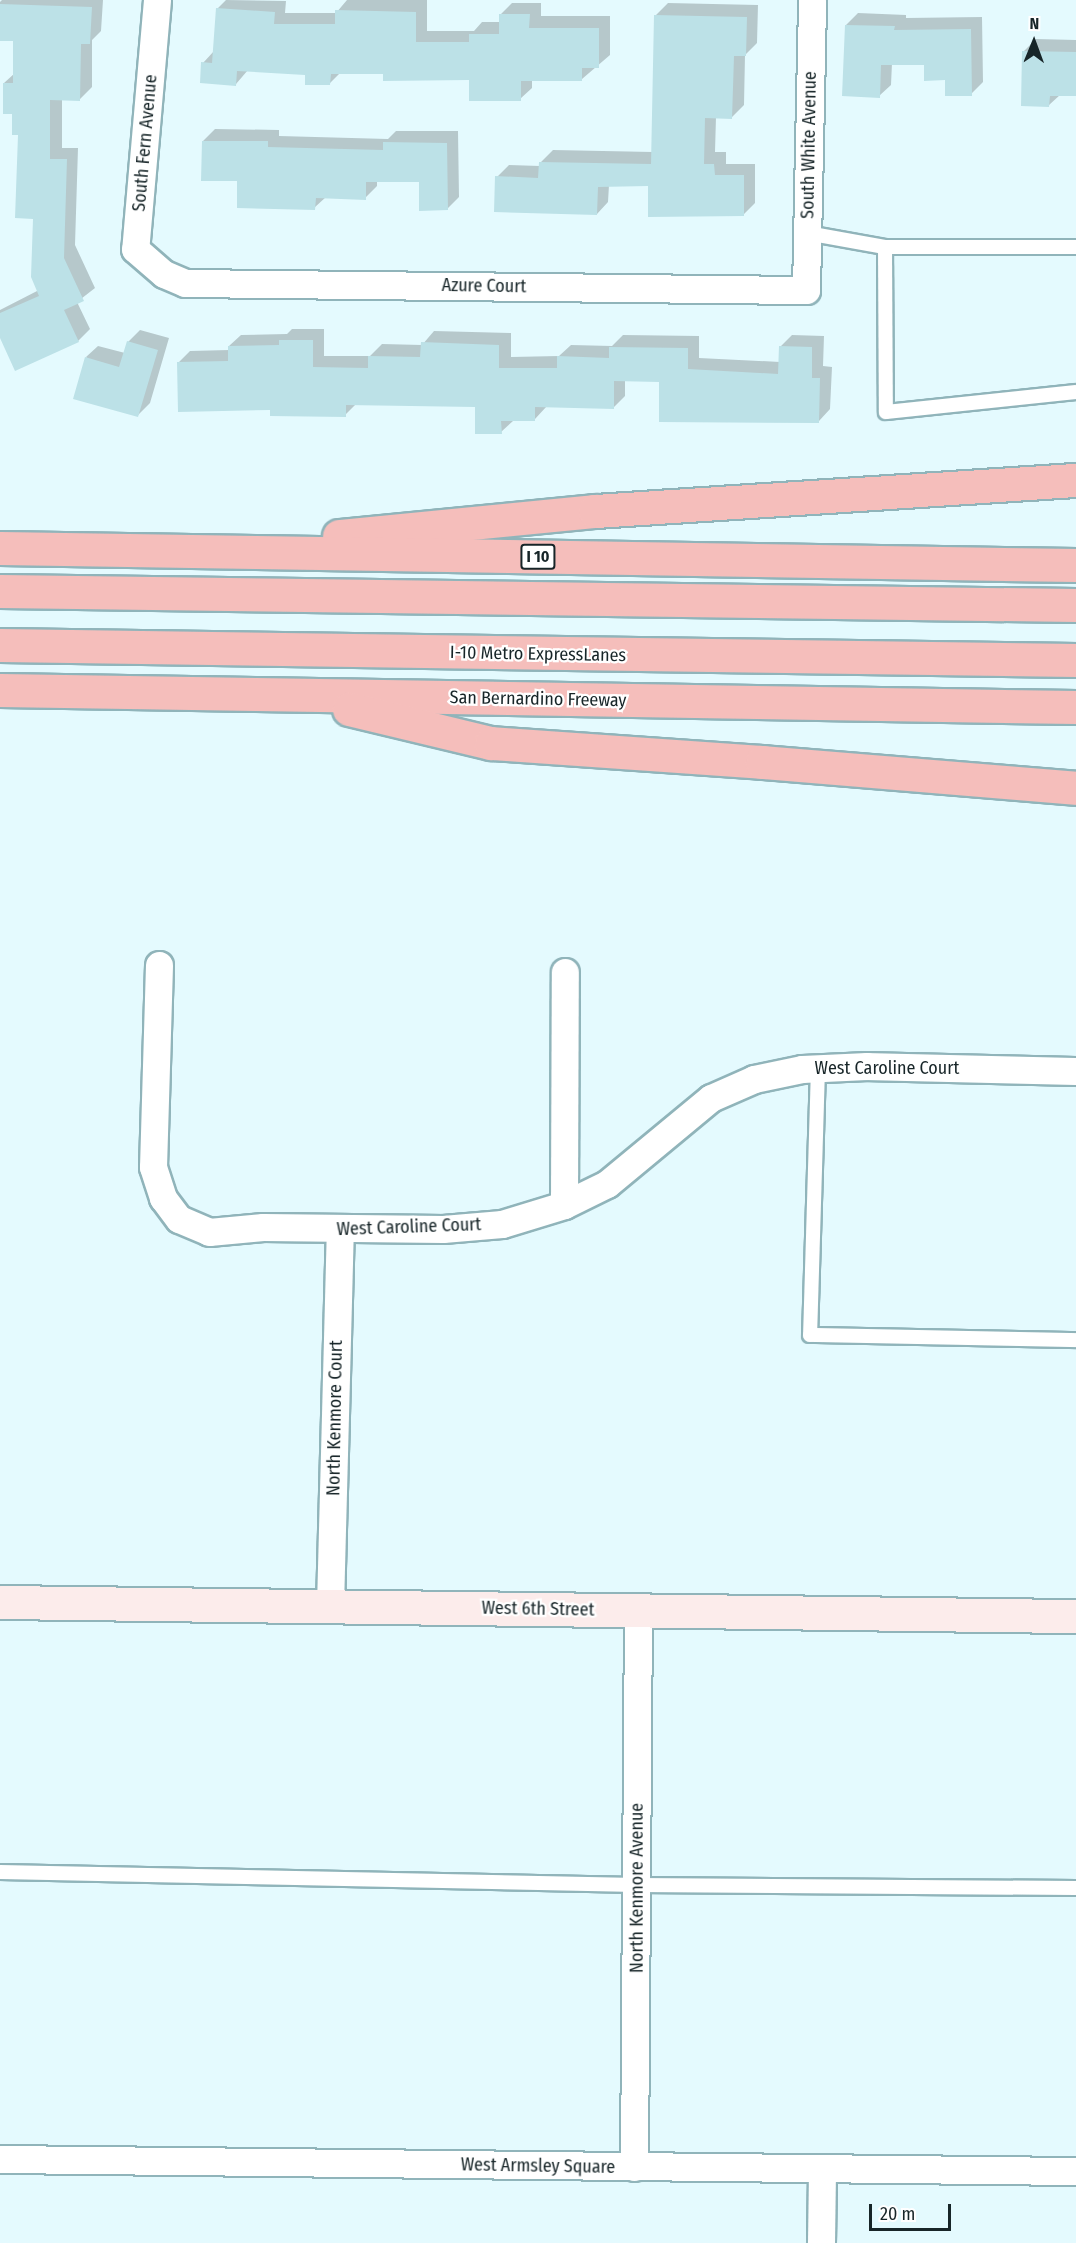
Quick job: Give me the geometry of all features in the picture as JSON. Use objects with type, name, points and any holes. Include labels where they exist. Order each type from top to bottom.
[{"type":"highway","points":[[175,552],[595,511],[1076,480]]},
{"type":"highway","name":"I 10","points":[[0,548],[1076,565]]},
{"type":"highway","points":[[0,591],[1076,605]]},
{"type":"highway","name":"I-10 Metro ExpressLanes","points":[[0,645],[1076,660]]},
{"type":"highway","name":"San Bernardino Freeway","points":[[0,690],[1076,707]]},
{"type":"highway","points":[[286,694],[491,743],[762,762],[1076,788]]},
{"type":"street","name":"South Fern Avenue","points":[[157,0],[135,249],[164,274]]},
{"type":"street","name":"South White Avenue","points":[[806,290],[812,0]]},
{"type":"street","name":"Azure Court","points":[[164,274],[186,283],[806,290]]},
{"type":"street","name":"West Caroline Court","points":[[159,965],[153,1167],[163,1198],[179,1219],[209,1232],[263,1227],[340,1230],[443,1229],[502,1224],[564,1205],[607,1184],[711,1098],[754,1079],[818,1068],[867,1066],[1076,1071]]},
{"type":"street","points":[[564,1205],[565,972]]},
{"type":"street","name":"North Kenmore Court","points":[[330,1606],[340,1230]]},
{"type":"street","name":"West 6th Street","points":[[0,1602],[1076,1616]]},
{"type":"street","name":"North Kenmore Avenue","points":[[634,2167],[638,1610]]},
{"type":"street","name":"West Armsley Square","points":[[0,2159],[1076,2171]]},
{"type":"street","points":[[821,2243],[822,2169]]},
{"type":"lane","points":[[807,233],[885,247],[1076,247]]},
{"type":"lane","points":[[885,247],[886,412],[1076,392]]},
{"type":"lane","points":[[818,1068],[810,1335],[1076,1340]]},
{"type":"lane","points":[[0,1872],[637,1885],[1076,1888]]},
{"type":"building","points":[[0,4],[92,7],[90,44],[81,44],[80,101],[50,100],[50,159],[67,159],[64,258],[84,301],[64,310],[79,342],[15,371],[0,338],[0,313],[39,296],[31,277],[33,219],[15,218],[18,135],[12,135],[12,114],[3,114],[3,83],[13,83],[13,41],[0,41]]},
{"type":"building","points":[[216,8],[275,12],[274,24],[335,24],[335,10],[416,12],[416,42],[469,42],[469,34],[499,34],[499,14],[530,14],[529,28],[599,28],[599,68],[582,68],[582,81],[521,81],[521,101],[469,101],[469,80],[383,81],[383,74],[331,74],[330,85],[305,85],[305,75],[237,71],[236,86],[200,83],[201,62],[212,63]]},
{"type":"building","points":[[654,15],[747,17],[746,56],[734,56],[732,119],[705,118],[704,164],[714,164],[715,175],[744,175],[744,216],[648,217],[648,186],[598,187],[597,215],[494,212],[495,176],[538,178],[539,162],[651,164]]},
{"type":"building","points":[[845,25],[895,26],[894,30],[971,29],[972,96],[945,96],[945,80],[924,81],[924,65],[881,65],[880,98],[842,96]]},
{"type":"building","points":[[1022,51],[1076,52],[1076,96],[1050,96],[1049,107],[1021,106]]},
{"type":"building","points":[[202,141],[268,141],[268,147],[383,150],[383,142],[447,143],[448,210],[419,211],[419,182],[366,182],[366,200],[316,198],[315,210],[237,208],[237,181],[201,181]]},
{"type":"building","points":[[279,340],[313,340],[313,367],[368,368],[368,356],[420,357],[421,342],[499,345],[499,368],[557,368],[557,356],[609,358],[609,347],[688,348],[688,369],[778,374],[779,346],[812,347],[812,378],[820,378],[819,423],[659,422],[659,382],[614,381],[614,409],[535,407],[535,421],[501,421],[502,434],[475,434],[475,407],[346,405],[346,417],[270,416],[270,410],[178,412],[177,362],[228,361],[228,346],[279,345]]},
{"type":"building","points":[[127,341],[158,350],[138,417],[73,399],[85,357],[119,367]]}]
